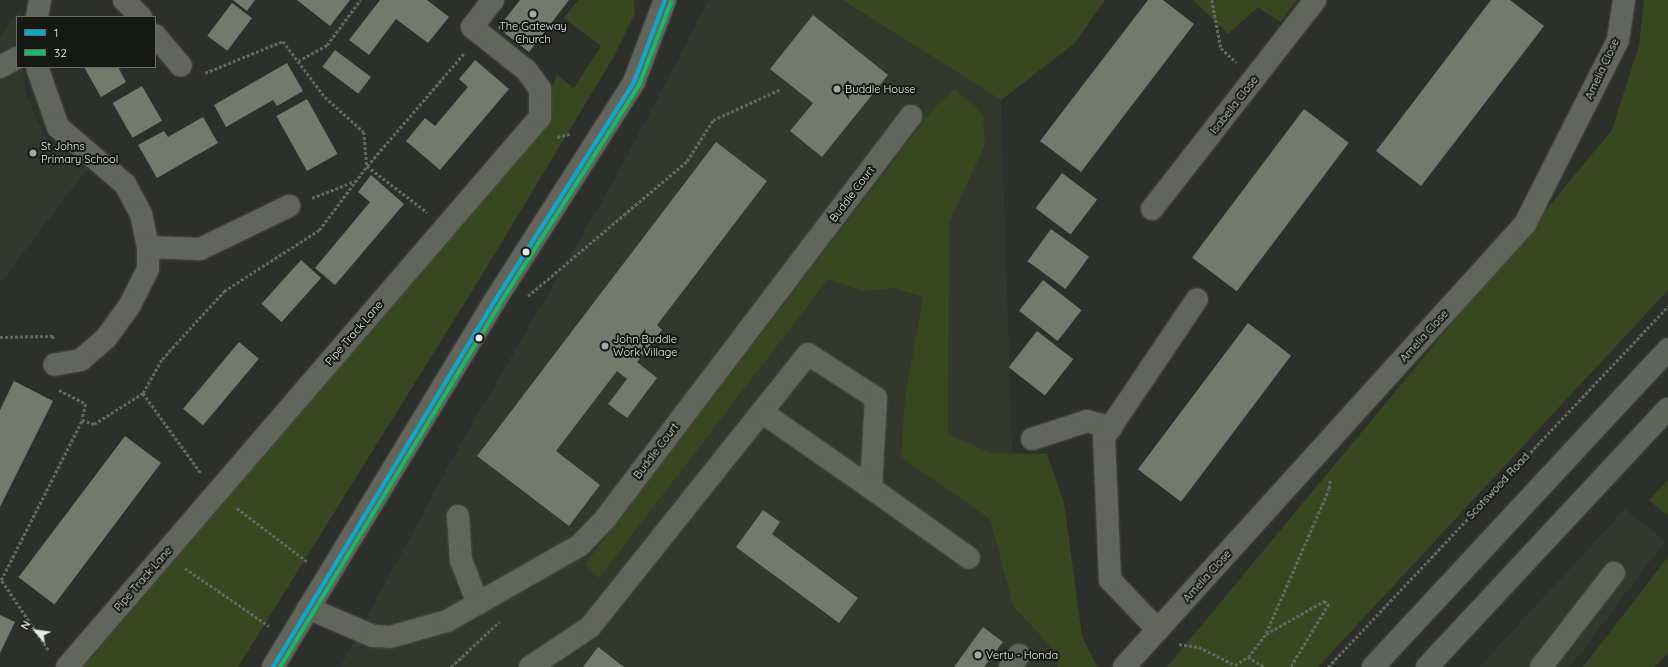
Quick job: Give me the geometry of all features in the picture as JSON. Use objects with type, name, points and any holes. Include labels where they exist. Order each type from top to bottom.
[{"type":"main road","points":[[1372,667],[1668,349]]},
{"type":"main road","points":[[1427,667],[1668,409]]},
{"type":"street","points":[[37,16],[40,0]]},
{"type":"street","points":[[124,0],[140,16]]},
{"type":"street","name":"Pipe Track Lane","points":[[59,661],[164,554],[540,118],[540,89],[526,70],[472,27],[493,0]]},
{"type":"street","points":[[273,667],[494,302],[608,126],[634,82],[665,0]]},
{"type":"street","name":"Isabella Close","points":[[1152,209],[1315,0]]},
{"type":"street","name":"Amelia Close","points":[[1124,667],[1525,224],[1618,40],[1624,0]]},
{"type":"street","points":[[156,35],[181,66]]},
{"type":"street","points":[[0,67],[16,59]]},
{"type":"street","points":[[37,68],[58,127],[126,184],[141,214],[148,247],[148,269],[130,305],[106,338],[81,360],[54,365]]},
{"type":"street","name":"Buddle Court","points":[[308,608],[373,636],[390,637],[447,621],[580,545],[605,519],[911,116]]},
{"type":"street","points":[[148,247],[200,249],[289,206]]},
{"type":"street","points":[[1152,636],[1110,580],[1104,437],[1197,299]]},
{"type":"street","points":[[530,667],[590,627],[808,354],[876,398],[871,488]]},
{"type":"street","points":[[763,412],[969,558]]},
{"type":"street","points":[[1032,439],[1087,421],[1111,428]]},
{"type":"street","points":[[458,516],[461,560],[478,604]]},
{"type":"street","points":[[1541,667],[1614,573]]},
{"type":"path","points":[[298,61],[327,45],[360,0]]},
{"type":"path","points":[[1212,0],[1220,48],[1254,78]]},
{"type":"path","points":[[181,66],[190,79],[283,41],[325,97],[364,132],[367,166],[446,227]]},
{"type":"path","points":[[494,302],[532,295],[687,161],[713,120],[781,89]]},
{"type":"path","points":[[554,138],[608,126]]},
{"type":"path","points":[[289,206],[357,180]]},
{"type":"path","name":"Scotswood Road","points":[[1328,667],[1668,306]]},
{"type":"path","points":[[0,337],[54,336],[38,364],[54,365]]},
{"type":"path","points":[[52,387],[86,404],[82,420],[0,580],[59,661]]},
{"type":"path","points":[[82,420],[94,424],[143,393],[216,493],[328,577]]},
{"type":"path","points":[[1152,636],[1199,647],[1235,665],[1248,657],[1266,634],[1329,489],[1330,474]]},
{"type":"path","points":[[164,554],[262,621]]},
{"type":"path","points":[[451,667],[511,611],[501,590]]},
{"type":"path","points":[[1266,634],[1324,601],[1329,604],[1291,667]]},
{"type":"path","points":[[1248,657],[1265,667]]},
{"type":"shaded area","points":[[709,0],[841,0],[1001,100],[1017,596],[1101,667],[340,667],[455,454],[617,175]]},
{"type":"shaded area","name":"St Johns Primary School","points":[[22,8],[21,16],[16,16],[16,68],[22,68],[27,96],[45,138],[88,168],[0,283],[0,36]]},
{"type":"shaded area","points":[[1625,509],[1665,541],[1570,667],[1479,667]]},
{"type":"green space","points":[[578,0],[634,0],[635,13],[613,58],[474,288],[238,667],[83,667],[550,121],[549,95],[557,75],[574,88],[601,46],[564,18]]},
{"type":"green space","points":[[842,0],[1105,0],[1075,43],[1001,100]]},
{"type":"green space","points":[[1193,0],[1297,0],[1280,22],[1258,7],[1228,34]]},
{"type":"green space","points":[[1644,0],[1668,0],[1668,290],[1318,667],[1167,667],[1612,130],[1639,45]]},
{"type":"green space","points":[[955,89],[983,115],[985,145],[949,222],[948,434],[991,453],[1047,454],[1064,503],[1082,636],[1097,667],[1058,667],[1057,653],[1013,606],[990,519],[901,457],[905,398],[923,297],[894,288],[862,291],[828,279],[599,578],[585,564],[934,108]]},
{"type":"green space","points":[[1668,480],[1668,516],[1649,500]]},
{"type":"green space","points":[[1668,557],[1668,653],[1655,667],[1583,667]]},
{"type":"building","points":[[233,0],[255,0],[247,11]]},
{"type":"building","points":[[297,0],[350,0],[330,26]]},
{"type":"building","points":[[380,0],[427,0],[449,17],[428,43],[396,19],[369,55],[349,40]]},
{"type":"building","name":"The Gateway Church","points":[[520,0],[569,0],[529,52],[498,28]]},
{"type":"building","points":[[1148,0],[1163,0],[1194,24],[1081,172],[1040,141]]},
{"type":"building","points":[[1491,0],[1510,0],[1544,26],[1421,186],[1376,151]]},
{"type":"building","points":[[232,3],[252,18],[227,51],[207,36]]},
{"type":"building","name":"Buddle House","points":[[813,15],[888,75],[822,157],[790,131],[813,103],[770,69]]},
{"type":"building","points":[[335,50],[371,77],[358,94],[322,67]]},
{"type":"building","points":[[475,60],[509,89],[440,170],[406,141],[425,118],[435,126],[468,87],[459,79]]},
{"type":"building","points":[[287,63],[303,91],[277,106],[273,100],[226,127],[214,105]]},
{"type":"building","points":[[85,68],[119,68],[126,82],[101,97]]},
{"type":"building","points":[[142,86],[162,121],[133,138],[113,103]]},
{"type":"building","points":[[307,99],[338,154],[307,171],[276,116]]},
{"type":"building","points":[[1304,109],[1349,143],[1237,291],[1192,258]]},
{"type":"building","points":[[203,117],[218,143],[157,178],[138,145],[164,131],[168,137]]},
{"type":"building","name":"John Buddle Work Village","points":[[716,142],[767,181],[657,325],[662,330],[637,362],[657,378],[627,418],[608,404],[627,379],[617,371],[556,451],[600,485],[569,526],[477,456]]},
{"type":"building","points":[[1062,173],[1097,199],[1071,235],[1036,208]]},
{"type":"building","points":[[371,175],[404,204],[335,285],[315,268],[370,202],[358,192]]},
{"type":"building","points":[[1051,229],[1089,257],[1066,289],[1027,261]]},
{"type":"building","points":[[301,260],[321,278],[282,322],[262,304]]},
{"type":"building","points":[[1043,280],[1082,310],[1058,341],[1019,311]]},
{"type":"building","points":[[1248,323],[1291,355],[1181,502],[1138,469]]},
{"type":"building","points":[[1037,331],[1073,359],[1045,396],[1009,367]]},
{"type":"building","points":[[239,342],[259,359],[203,425],[183,409]]},
{"type":"building","points":[[14,381],[53,401],[0,507],[0,410]]},
{"type":"building","points":[[125,436],[161,463],[54,604],[18,577]]},
{"type":"building","points":[[763,510],[780,522],[772,534],[858,598],[839,623],[736,547]]},
{"type":"building","points":[[0,615],[15,622],[0,653]]},
{"type":"building","name":"Vertu - Honda","points":[[983,627],[1003,642],[984,667],[954,667]]},
{"type":"building","points":[[598,647],[624,667],[583,667]]},
{"type":"transit line","name":"1","points":[[273,667],[494,302],[634,82],[665,0]]},
{"type":"transit line","name":"32","points":[[280,667],[499,305],[639,85],[671,2]]},
{"type":"place","name":"The Gateway Church","points":[[533,14]]},
{"type":"place","name":"Buddle House","points":[[837,89]]},
{"type":"place","name":"St Johns Primary School","points":[[33,153]]},
{"type":"place","name":"John Buddle Work Village","points":[[605,346]]},
{"type":"place","name":"Vertu - Honda","points":[[978,655]]}]
